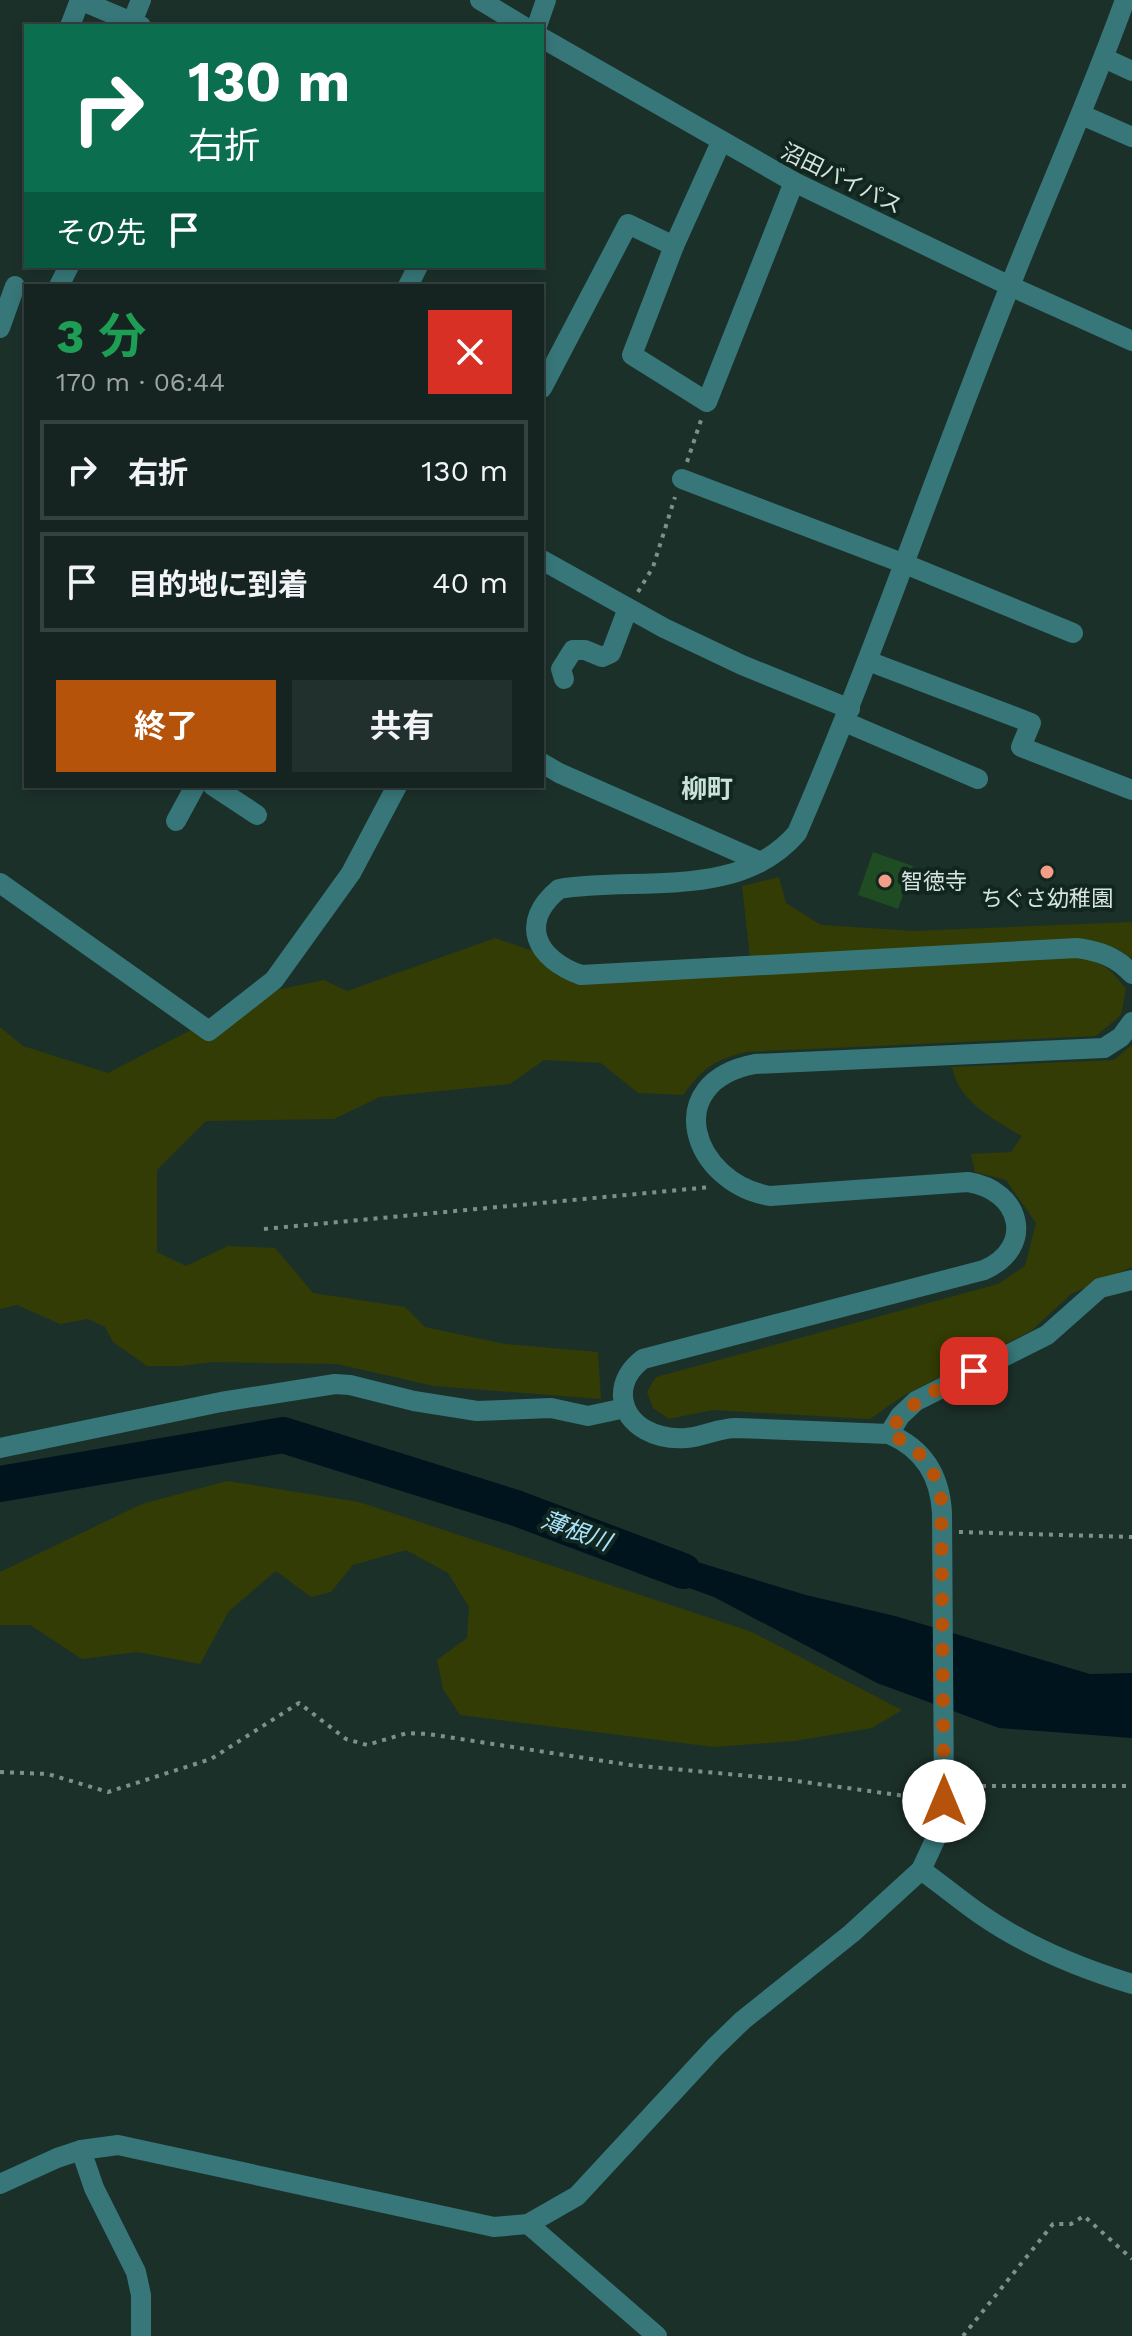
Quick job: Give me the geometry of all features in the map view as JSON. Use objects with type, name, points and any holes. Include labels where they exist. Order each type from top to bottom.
[{"type":"street","points":[[71,24],[80,0],[137,24],[141,0]]},
{"type":"street","points":[[480,0],[520,24]]},
{"type":"street","points":[[538,24],[546,0]]},
{"type":"street","points":[[1125,0],[1082,115],[1010,286],[848,716],[797,833],[787,845],[761,862],[723,876],[680,883],[559,889],[546,900],[535,932],[540,947],[551,960],[581,975],[1077,948],[1097,951],[1118,960],[1132,974]]},
{"type":"street","name":"沼田バイパス","points":[[544,39],[794,182],[1132,341]]},
{"type":"street","points":[[1104,58],[1132,71]]},
{"type":"street","points":[[1082,115],[1132,137]]},
{"type":"street","points":[[721,142],[674,246],[632,355],[707,402],[794,182]]},
{"type":"street","points":[[544,384],[628,224],[674,246]]},
{"type":"street","points":[[0,328],[14,285]]},
{"type":"street","points":[[682,479],[905,564],[1073,633]]},
{"type":"street","points":[[544,561],[628,608],[978,779]]},
{"type":"street","points":[[564,679],[561,669],[573,650],[585,650],[602,657],[611,653],[628,608]]},
{"type":"street","points":[[868,661],[1031,723],[1021,747],[1132,790]]},
{"type":"street","points":[[544,764],[761,862]]},
{"type":"street","points":[[176,821],[194,788]]},
{"type":"street","points":[[220,788],[241,794],[257,815]]},
{"type":"street","points":[[0,883],[209,1031],[274,980],[351,873],[396,788]]},
{"type":"street","points":[[0,2184],[81,2150],[118,2145],[494,2227],[528,2224],[577,2196],[743,2020],[852,1933],[921,1870],[935,1840],[944,1801],[941,1496],[929,1466],[919,1452],[889,1434],[722,1428],[699,1436],[656,1435],[634,1421],[625,1408],[624,1385],[629,1373],[643,1359],[984,1270],[999,1263],[1010,1250],[1017,1234],[1017,1221],[1010,1205],[999,1193],[984,1184],[968,1182],[770,1196],[752,1193],[728,1179],[708,1157],[699,1139],[696,1119],[699,1101],[708,1085],[737,1068],[755,1064],[1104,1048],[1121,1037],[1132,1022]]},
{"type":"street","points":[[889,1434],[900,1416],[916,1401],[1047,1335],[1100,1288],[1132,1280]]},
{"type":"street","points":[[0,1448],[221,1402],[335,1384],[477,1411],[551,1408],[588,1416],[625,1408]]},
{"type":"street","points":[[921,1870],[981,1915],[1044,1951],[1093,1972],[1132,1984]]},
{"type":"street","points":[[81,2150],[94,2188],[136,2272],[141,2295],[141,2336]]},
{"type":"street","points":[[528,2224],[657,2336]]},
{"type":"path","points":[[628,608],[653,567],[707,402]]},
{"type":"path","points":[[264,1229],[714,1187],[728,1179]]},
{"type":"path","points":[[942,1531],[1039,1537],[1132,1537]]},
{"type":"path","points":[[0,1772],[48,1774],[108,1792],[211,1759],[299,1703],[346,1739],[367,1745],[407,1733],[428,1734],[630,1765],[782,1779],[944,1801],[962,1786],[1132,1786]]},
{"type":"path","points":[[963,2336],[1053,2224],[1071,2224],[1084,2216],[1132,2259]]},
{"type":"green space","points":[[779,877],[786,903],[821,925],[914,931],[1132,922],[1132,959],[1118,949],[1094,941],[750,957],[742,886]]},
{"type":"green space","points":[[495,938],[533,951],[558,976],[580,983],[1075,957],[1105,967],[1126,989],[1121,1015],[1096,1036],[746,1052],[710,1066],[683,1095],[638,1093],[601,1063],[544,1060],[510,1084],[380,1097],[334,1119],[206,1121],[157,1170],[157,1252],[186,1266],[228,1246],[275,1248],[313,1293],[405,1307],[425,1327],[505,1344],[598,1352],[601,1399],[434,1386],[337,1364],[212,1362],[147,1366],[113,1342],[105,1327],[88,1319],[60,1324],[17,1305],[0,1309],[0,1027],[23,1046],[108,1073],[262,993],[324,980],[347,991]]},
{"type":"green space","points":[[1132,1045],[1132,1267],[1071,1294],[1031,1331],[903,1396],[870,1419],[713,1410],[669,1419],[653,1408],[647,1392],[656,1377],[998,1284],[1025,1266],[1036,1223],[1006,1180],[975,1172],[971,1154],[1011,1152],[1022,1136],[969,1100],[952,1067],[1114,1060]]},
{"type":"green space","points":[[227,1481],[359,1502],[752,1632],[902,1710],[872,1728],[795,1741],[714,1747],[460,1715],[443,1689],[437,1660],[467,1638],[469,1607],[448,1573],[406,1550],[353,1565],[331,1592],[311,1597],[276,1571],[229,1611],[200,1664],[137,1652],[82,1659],[30,1625],[0,1625],[0,1572],[142,1504]]},
{"type":"water","points":[[648,1547],[806,1595],[895,1616],[1090,1674],[1132,1673],[1132,1738],[999,1728],[877,1683],[714,1597],[623,1564]]},
{"type":"building","name":"智徳寺","points":[[873,852],[913,866],[898,909],[858,895]]},
{"type":"waterway","name":"薄根川","points":[[0,1484],[283,1435],[516,1508],[683,1571]]},
{"type":"place","name":"ちぐさ幼稚園","points":[[1047,872]]},
{"type":"place","name":"智徳寺","points":[[885,881]]},
{"type":"district","name":"柳町","points":[[707,789]]},
{"type":"route","points":[[944,1801],[941,1496],[937,1481],[919,1452],[889,1434],[900,1416],[916,1401],[974,1371]]}]
